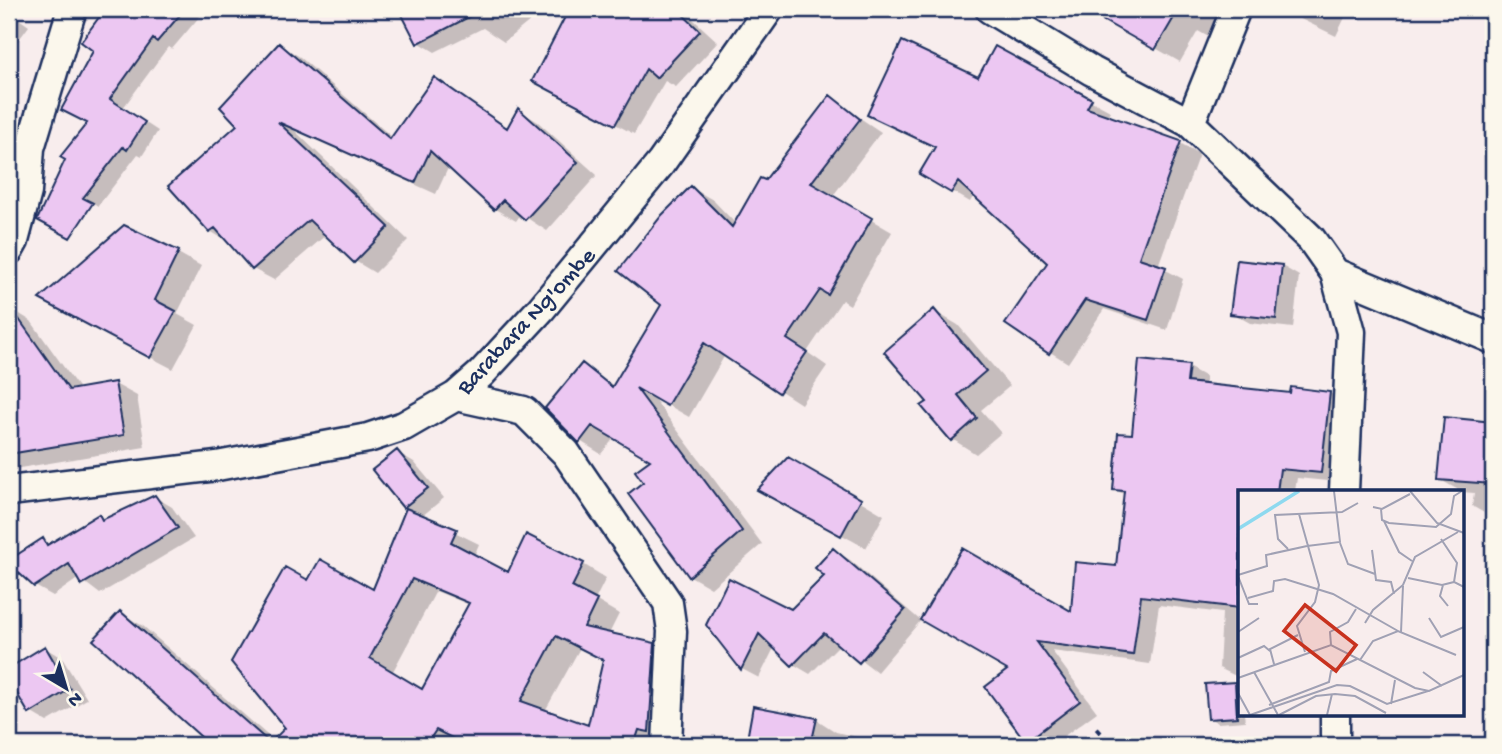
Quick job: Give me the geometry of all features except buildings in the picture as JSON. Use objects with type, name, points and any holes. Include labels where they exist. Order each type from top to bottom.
[{"type":"street","points":[[9,250],[14,242],[27,192],[30,148],[72,9]]},
{"type":"street","name":"Barabara Ng'ombe","points":[[9,491],[217,466],[368,439],[404,426],[456,396],[481,374],[541,309],[661,163],[769,9]]},
{"type":"street","points":[[990,9],[1092,71],[1190,123],[1311,239],[1335,273],[1350,332],[1344,490]]},
{"type":"street","points":[[1190,123],[1236,9]]},
{"type":"street","points":[[1335,273],[1493,340]]},
{"type":"street","points":[[456,396],[524,411],[566,453],[668,603],[672,631],[667,745]]},
{"type":"street","points":[[1335,716],[1335,745]]},
{"type":"path","points":[[1096,728],[1112,745]]}]
